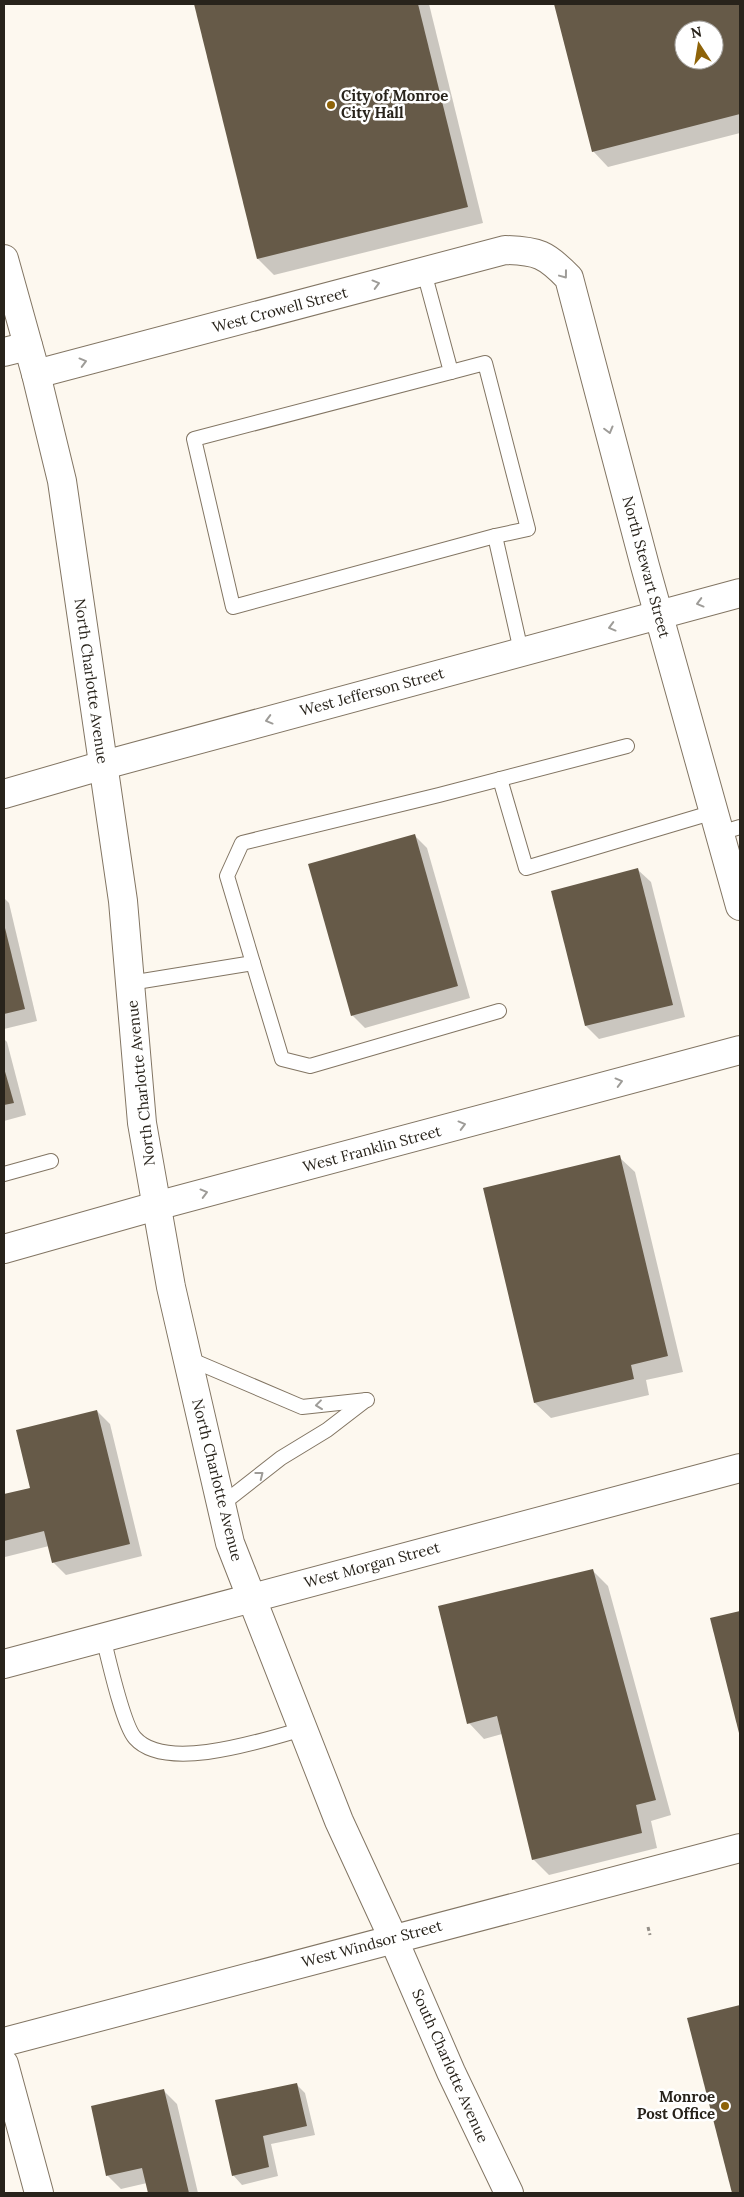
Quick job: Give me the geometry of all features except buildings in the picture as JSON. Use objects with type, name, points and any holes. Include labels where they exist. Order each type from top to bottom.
[{"type":"main road","name":"West Crowell Street","points":[[36,374],[505,250],[525,250]]},
{"type":"main road","name":"North Stewart Street","points":[[525,250],[553,261],[569,278],[659,614],[725,824],[740,906]]},
{"type":"main road","name":"North Charlotte Avenue","points":[[4,259],[16,349],[36,374],[62,480],[123,901],[142,1123],[171,1287],[221,1505],[230,1543],[339,1821],[393,1938]]},
{"type":"main road","name":"West Jefferson Street","points":[[4,794],[104,765],[740,593]]},
{"type":"main road","name":"West Franklin Street","points":[[4,1249],[156,1206],[740,1050]]},
{"type":"main road","name":"West Morgan Street","points":[[4,1664],[250,1596],[740,1468]]},
{"type":"main road","name":"West Windsor Street","points":[[4,2042],[740,1848]]},
{"type":"main road","name":"South Charlotte Avenue","points":[[393,1938],[452,2072],[509,2193]]},
{"type":"main road","points":[[4,2064],[39,2193]]},
{"type":"lane","points":[[424,272],[451,372]]},
{"type":"lane","points":[[484,363],[528,529],[495,536],[233,607],[194,439],[484,363]]},
{"type":"lane","points":[[495,536],[521,652]]},
{"type":"lane","points":[[499,1011],[310,1066],[282,1059],[227,876],[242,842],[627,746]]},
{"type":"lane","points":[[500,779],[526,868],[725,824]]},
{"type":"lane","points":[[130,983],[254,962]]},
{"type":"lane","points":[[4,1174],[51,1161]]},
{"type":"lane","points":[[187,1358],[302,1407],[367,1400],[326,1430],[281,1458],[221,1505]]},
{"type":"lane","points":[[103,1637],[126,1719],[133,1737],[146,1748],[173,1752],[212,1753],[303,1728]]},
{"type":"path","points":[[648,1928],[650,1935]]},
{"type":"place","name":"City of Monroe City Hall","points":[[331,105]]},
{"type":"place","name":"Monroe Post Office","points":[[725,2106]]}]
